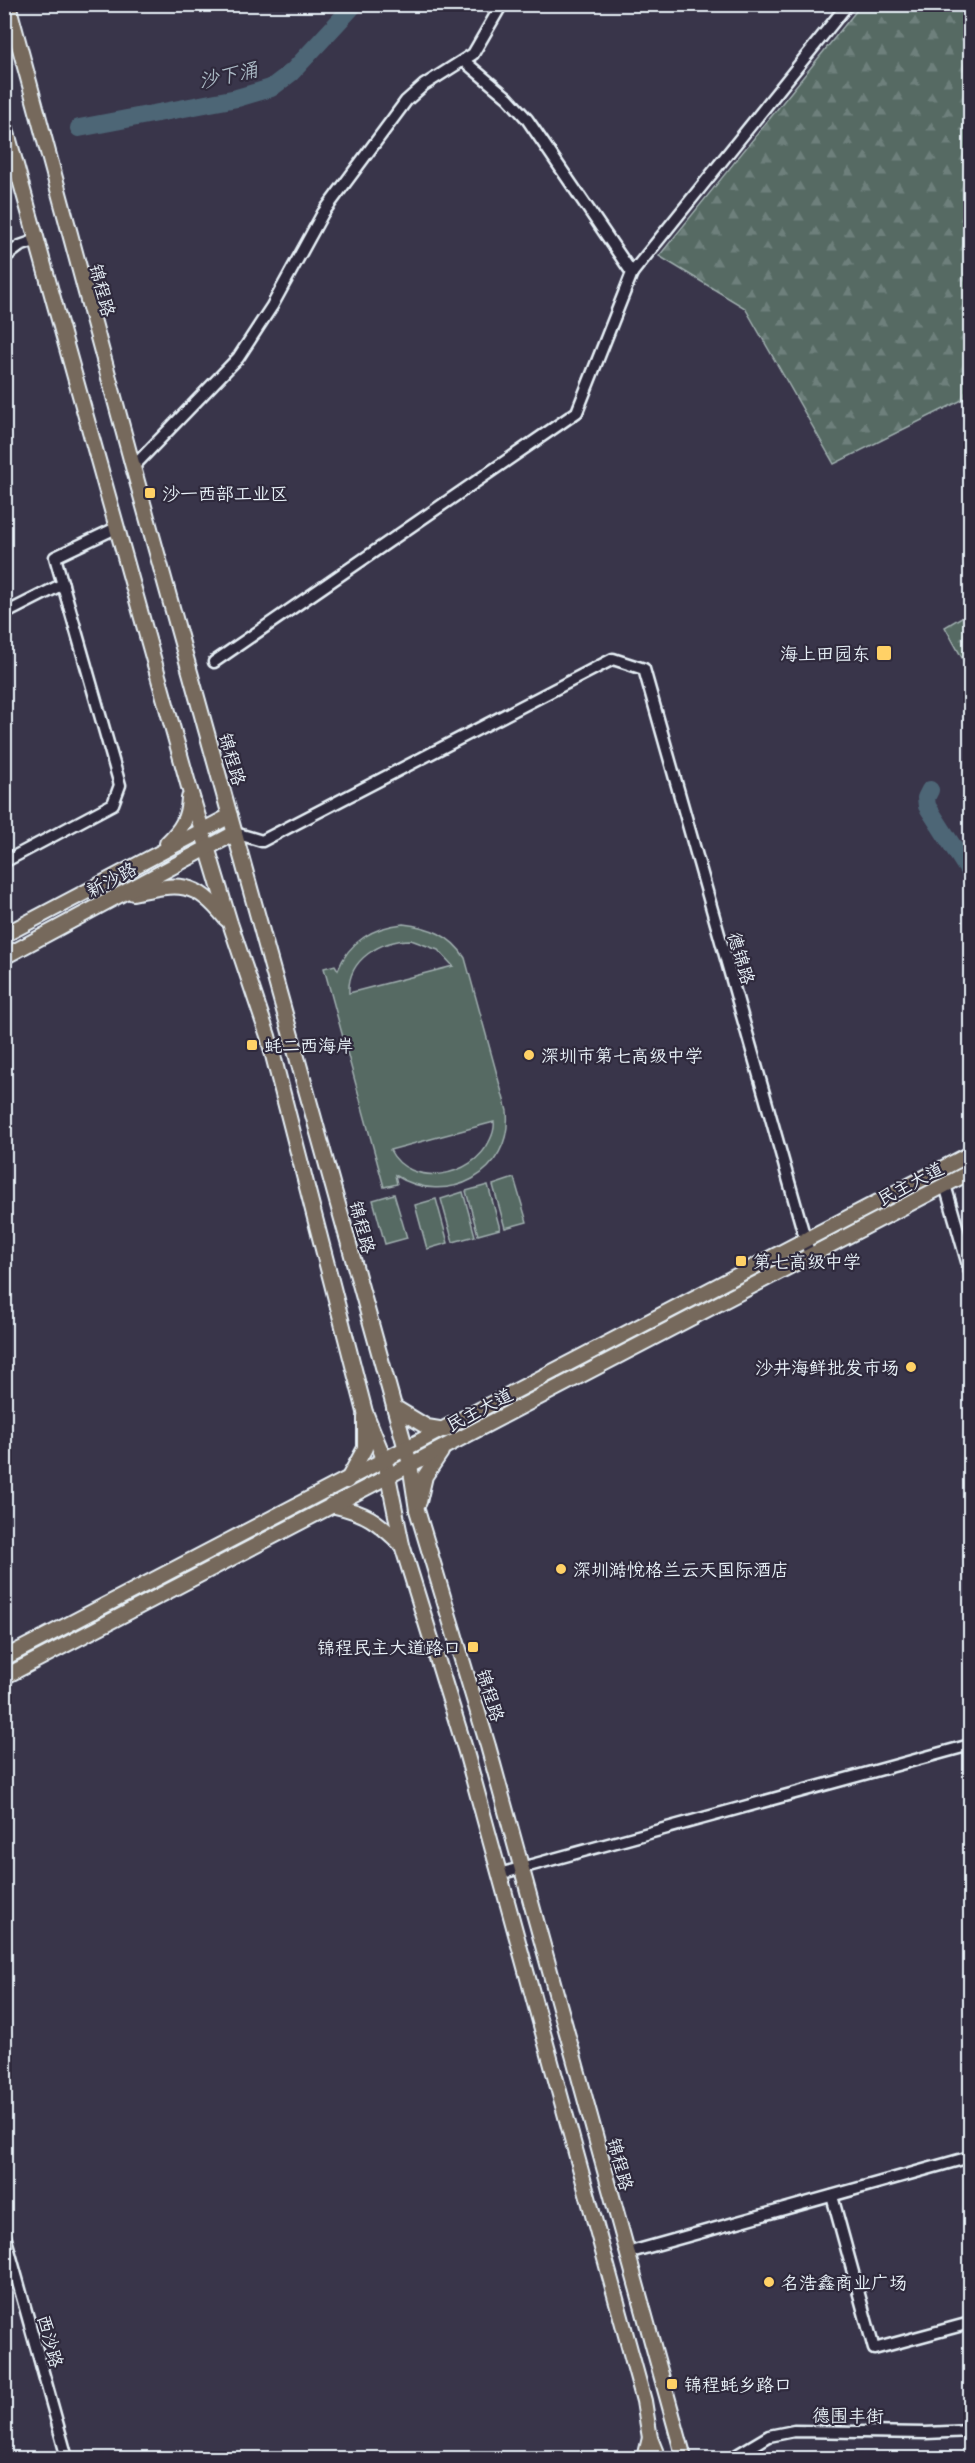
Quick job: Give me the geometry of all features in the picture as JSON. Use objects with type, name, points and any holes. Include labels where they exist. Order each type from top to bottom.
[{"type":"main road","name":"锦程路","points":[[8,4],[133,466],[408,1457],[417,1510],[488,1746],[684,2458]]},
{"type":"main road","points":[[4,122],[189,790],[268,1036],[365,1412],[389,1475],[402,1545],[466,1752],[644,2401],[650,2438],[658,2458]]},
{"type":"main road","points":[[154,855],[179,832],[189,813],[189,790]]},
{"type":"main road","name":"新沙路","points":[[4,935],[230,816]]},
{"type":"main road","name":"新沙路","points":[[4,957],[235,833]]},
{"type":"main road","points":[[116,897],[170,885],[197,890],[211,900],[230,923]]},
{"type":"main road","name":"民主大道","points":[[4,1677],[389,1475],[408,1457],[445,1430],[970,1154]]},
{"type":"main road","name":"民主大道","points":[[4,1658],[385,1461],[443,1448],[970,1172]]},
{"type":"main road","points":[[394,1407],[427,1427],[445,1430]]},
{"type":"main road","points":[[346,1481],[365,1448],[365,1412]]},
{"type":"main road","points":[[417,1510],[425,1476],[443,1448]]},
{"type":"main road","points":[[331,1505],[358,1512],[377,1522],[402,1545]]},
{"type":"main road","points":[[645,2458],[650,2438]]},
{"type":"street","points":[[133,466],[238,357],[272,306],[323,213],[371,145],[406,101],[424,86],[473,54],[502,4]]},
{"type":"street","points":[[214,662],[577,412],[632,273],[848,4]]},
{"type":"street","points":[[464,61],[508,98],[527,119],[632,273]]},
{"type":"street","points":[[4,258],[21,246],[37,240]]},
{"type":"street","points":[[4,862],[113,804],[120,785],[55,557],[116,528]]},
{"type":"street","points":[[4,614],[63,584]]},
{"type":"street","name":"德锦路","points":[[235,833],[262,841],[613,659],[644,669],[810,1256]]},
{"type":"street","points":[[945,1185],[970,1272]]},
{"type":"street","points":[[499,1874],[970,1745]]},
{"type":"street","points":[[627,2253],[970,2157]]},
{"type":"street","points":[[832,2196],[874,2349],[970,2323]]},
{"type":"street","name":"西沙路","points":[[4,2232],[67,2458]]},
{"type":"street","name":"德围丰街","points":[[732,2458],[769,2436],[794,2431],[926,2433],[970,2431]]},
{"type":"green space","points":[[861,5],[970,5],[970,396],[834,464],[745,308],[659,256]]},
{"type":"green space","points":[[970,612],[970,672],[945,627]]},
{"type":"green space","points":[[413,925],[430,930],[453,943],[465,958],[507,1111],[506,1133],[499,1152],[488,1168],[472,1179],[454,1186],[435,1188],[415,1184],[395,1175],[397,1184],[384,1187],[324,968],[335,965],[338,970],[356,943],[373,932],[392,926]],"holes":[[[411,940],[438,950],[453,966],[349,993],[354,970],[368,954],[388,944]],[[494,1122],[492,1136],[482,1153],[470,1163],[456,1170],[441,1174],[426,1174],[412,1170],[399,1162],[390,1150]]]},
{"type":"green space","points":[[514,1178],[527,1222],[505,1228],[493,1185]]},
{"type":"green space","points":[[488,1185],[500,1229],[478,1235],[466,1191]]},
{"type":"green space","points":[[463,1192],[475,1236],[453,1242],[441,1199]]},
{"type":"green space","points":[[394,1194],[407,1238],[385,1244],[373,1200]]},
{"type":"green space","points":[[436,1199],[448,1243],[427,1249],[415,1205]]},
{"type":"waterway","name":"沙下涌","points":[[79,128],[237,98],[271,88],[292,72],[355,4]]},
{"type":"waterway","points":[[930,790],[926,798],[927,806],[970,873]]},
{"type":"place","name":"沙一西部工业区","points":[[150,493]]},
{"type":"place","name":"海上田园东","points":[[884,653]]},
{"type":"place","name":"蚝二西海岸","points":[[252,1045]]},
{"type":"place","name":"深圳市第七高级中学","points":[[529,1055]]},
{"type":"place","name":"第七高级中学","points":[[741,1261]]},
{"type":"place","name":"沙井海鲜批发市场","points":[[911,1367]]},
{"type":"place","name":"深圳澔悦格兰云天国际酒店","points":[[561,1569]]},
{"type":"place","name":"锦程民主大道路口","points":[[473,1647]]},
{"type":"place","name":"名浩鑫商业广场","points":[[769,2282]]},
{"type":"place","name":"锦程蚝乡路口","points":[[672,2384]]}]
